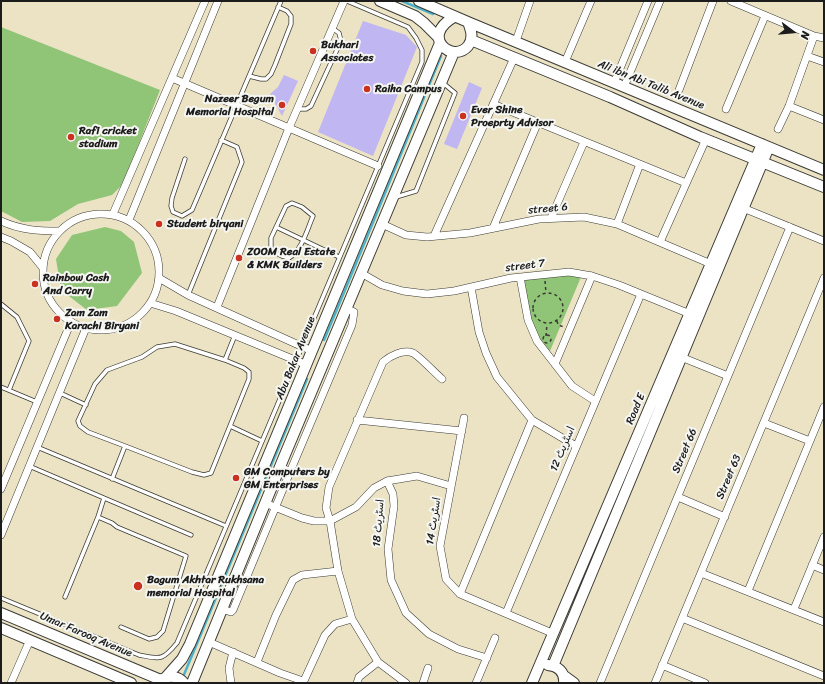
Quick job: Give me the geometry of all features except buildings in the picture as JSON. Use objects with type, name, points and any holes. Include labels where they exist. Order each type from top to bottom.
[{"type":"main road","points":[[380,1],[415,16],[424,23],[444,48],[454,52],[460,52],[465,49],[471,40],[472,34],[468,22],[419,1]]},
{"type":"main road","points":[[439,41],[440,28],[454,17]]},
{"type":"main road","name":"Ali ibn Abi Talib Avenue","points":[[468,22],[824,170]]},
{"type":"main road","points":[[471,40],[824,187]]},
{"type":"main road","name":"Abu Bakar Avenue","points":[[162,680],[182,659],[190,644],[307,365],[439,41]]},
{"type":"main road","points":[[192,683],[280,467],[454,52]]},
{"type":"main road","name":"Road E","points":[[532,683],[536,678],[552,633],[711,264],[765,145]]},
{"type":"main road","name":"Road E","points":[[553,666],[743,208],[759,160]]},
{"type":"main road","name":"Umar Farooq Avenue","points":[[1,613],[162,680],[177,678],[184,683]]},
{"type":"main road","points":[[1,628],[124,682]]},
{"type":"main road","points":[[536,678],[543,667],[553,666],[557,667],[564,679],[574,683]]},
{"type":"street","points":[[113,214],[205,1]]},
{"type":"street","points":[[129,220],[218,1]]},
{"type":"street","points":[[217,307],[289,128],[344,1]]},
{"type":"street","points":[[516,41],[530,1]]},
{"type":"street","points":[[565,62],[591,1]]},
{"type":"street","points":[[619,85],[648,1]]},
{"type":"street","points":[[619,85],[660,1]]},
{"type":"street","points":[[679,90],[714,1]]},
{"type":"street","points":[[731,1],[814,36],[824,38]]},
{"type":"street","points":[[726,109],[766,16]]},
{"type":"street","points":[[778,129],[789,106],[814,36]]},
{"type":"street","points":[[807,56],[824,62]]},
{"type":"street","points":[[434,236],[514,58]]},
{"type":"street","points":[[172,78],[378,166]]},
{"type":"street","points":[[493,104],[686,183]]},
{"type":"street","points":[[789,106],[824,120]]},
{"type":"street","points":[[493,228],[538,122]]},
{"type":"street","points":[[660,242],[706,139]]},
{"type":"street","points":[[551,218],[584,142]]},
{"type":"street","points":[[617,224],[640,164]]},
{"type":"street","points":[[743,208],[824,241]]},
{"type":"street","points":[[94,213],[113,214],[129,220],[143,230],[153,244],[159,261],[159,278],[156,291],[150,303],[138,317],[122,326],[104,330],[86,328],[71,322],[58,312],[49,299],[44,284],[43,268],[48,248],[59,231],[74,219],[94,213]]},
{"type":"street","name":"street 6","points":[[382,224],[406,234],[427,237],[470,232],[539,219],[584,217],[617,224],[711,264]]},
{"type":"street","points":[[1,221],[12,226],[31,231],[59,231]]},
{"type":"street","name":"Street 66","points":[[600,683],[790,227]]},
{"type":"street","points":[[1,237],[30,252],[43,268]]},
{"type":"street","name":"street 7","points":[[361,273],[382,285],[402,291],[427,294],[454,291],[520,277],[569,272],[592,276],[619,285],[690,314]]},
{"type":"street","points":[[555,364],[592,276]]},
{"type":"street","points":[[520,277],[528,320],[537,341],[572,386],[596,401]]},
{"type":"street","points":[[159,278],[188,295],[302,345],[312,351]]},
{"type":"street","name":"Street 63","points":[[655,683],[764,423],[821,295],[824,278]]},
{"type":"street","points":[[471,287],[479,332],[486,353],[497,377],[532,420],[576,446]]},
{"type":"street","name":"اسٹریٹ 12","points":[[506,613],[641,294]]},
{"type":"street","points":[[150,303],[176,311],[307,365]]},
{"type":"street","points":[[222,609],[231,612],[232,610],[352,325],[354,312],[347,308]]},
{"type":"street","points":[[1,489],[71,322]]},
{"type":"street","points":[[1,535],[86,328]]},
{"type":"street","points":[[406,683],[378,662],[352,619],[338,571],[330,521],[326,508],[329,487],[383,362],[390,356],[403,352],[412,353],[442,379]]},
{"type":"street","points":[[681,357],[728,376]]},
{"type":"street","points":[[748,591],[824,407]]},
{"type":"street","name":"اسٹریٹ 14","points":[[464,418],[440,546],[446,578],[460,594],[552,633]]},
{"type":"street","points":[[358,420],[462,431]]},
{"type":"street","points":[[460,594],[532,420]]},
{"type":"street","points":[[764,423],[810,440]]},
{"type":"street","points":[[280,467],[290,472]]},
{"type":"street","points":[[387,481],[417,476],[451,486]]},
{"type":"street","name":"اسٹریٹ 18","points":[[330,521],[356,507],[374,488],[387,481],[393,494],[394,506],[388,549],[391,580],[406,613],[429,634],[458,648],[487,658]]},
{"type":"street","points":[[678,497],[725,516]]},
{"type":"street","points":[[266,503],[302,518],[314,521],[330,521]]},
{"type":"street","points":[[794,609],[824,537]]},
{"type":"street","points":[[812,565],[824,570]]},
{"type":"street","points":[[256,662],[293,580],[302,575],[338,571]]},
{"type":"street","points":[[701,573],[824,622]]},
{"type":"street","points":[[682,618],[824,676]]},
{"type":"street","points":[[209,642],[303,682],[324,635],[335,624],[352,619]]},
{"type":"street","points":[[476,683],[496,638]]},
{"type":"street","points":[[11,683],[30,640]]},
{"type":"street","points":[[231,683],[230,668],[233,652]]},
{"type":"street","points":[[357,683],[359,677],[378,662]]},
{"type":"street","points":[[662,665],[705,683]]},
{"type":"street","points":[[423,683],[428,668]]},
{"type":"lane","points":[[185,159],[172,198],[171,206],[173,212],[182,216],[192,210],[281,1]]},
{"type":"lane","points":[[1,598],[139,655],[156,658],[167,656],[177,643],[422,62],[422,50],[408,27],[347,1]]},
{"type":"lane","points":[[249,76],[266,79],[273,70],[291,24],[291,16],[287,11],[278,7]]},
{"type":"lane","points":[[297,109],[306,110],[311,106],[341,42],[339,33],[332,28]]},
{"type":"lane","points":[[394,197],[416,191],[455,93],[442,82]]},
{"type":"lane","points":[[188,295],[242,162],[237,147],[221,140]]},
{"type":"lane","points":[[292,203],[297,204],[313,216],[303,241],[294,255],[289,258],[282,256],[271,248],[271,238],[276,227],[286,206],[292,203]]},
{"type":"lane","points":[[276,227],[339,257]]},
{"type":"lane","points":[[1,304],[17,317],[29,341],[9,390]]},
{"type":"lane","points":[[225,360],[235,335]]},
{"type":"lane","points":[[175,344],[225,360],[244,368],[249,372],[249,379],[211,473],[204,475],[192,472],[88,432],[80,426],[78,421],[95,384],[107,370],[142,357],[157,347],[175,344]]},
{"type":"lane","points":[[1,387],[37,402]]},
{"type":"lane","points":[[59,392],[86,405]]},
{"type":"lane","points":[[230,426],[262,441]]},
{"type":"lane","points":[[112,479],[125,446]]},
{"type":"lane","points":[[37,447],[226,526]]},
{"type":"lane","points":[[29,466],[191,535]]},
{"type":"lane","points":[[65,597],[98,518],[104,498]]},
{"type":"lane","points":[[98,518],[186,556],[162,631],[157,637],[149,639],[121,627]]},
{"type":"path","points":[[544,275],[546,293]]},
{"type":"path","points":[[546,293],[557,295],[563,308],[563,313],[557,321],[547,324],[535,318],[532,308],[535,299],[546,293]]},
{"type":"path","points":[[546,336],[547,324]]},
{"type":"green space","name":"Rafi cricket stadium","points":[[1,27],[160,90],[123,184],[112,195],[78,204],[50,221],[22,222],[1,211]]},
{"type":"green space","points":[[105,227],[121,231],[134,242],[142,273],[117,306],[87,310],[61,290],[56,259],[72,235]]},
{"type":"green space","points":[[562,275],[581,277],[550,351],[538,337],[532,324],[523,280]]},
{"type":"waterway","points":[[402,1],[433,14]]},
{"type":"waterway","points":[[324,340],[441,56]]},
{"type":"waterway","points":[[183,677],[307,379]]},
{"type":"place","name":"Bukhari Associates","points":[[313,51]]},
{"type":"place","name":"Raiha Campus","points":[[367,89]]},
{"type":"place","name":"Nazeer Begum Memorial Hospital","points":[[282,105]]},
{"type":"place","name":"Ever Shine Proeprty Advisor","points":[[463,116]]},
{"type":"place","name":"Rafi cricket stadium","points":[[71,137]]},
{"type":"place","name":"Student biryani","points":[[159,224]]},
{"type":"place","name":"ZOOM Real Estate & KMK Builders","points":[[239,258]]},
{"type":"place","name":"Rainbow Cash And Carry","points":[[35,284]]},
{"type":"place","name":"Zam Zam Karachi Biryani","points":[[57,319]]},
{"type":"place","name":"GM Computers by GM Enterprises","points":[[236,478]]},
{"type":"place","name":"Bagum Akhtar Rukhsana memorial Hospital","points":[[138,586]]}]
